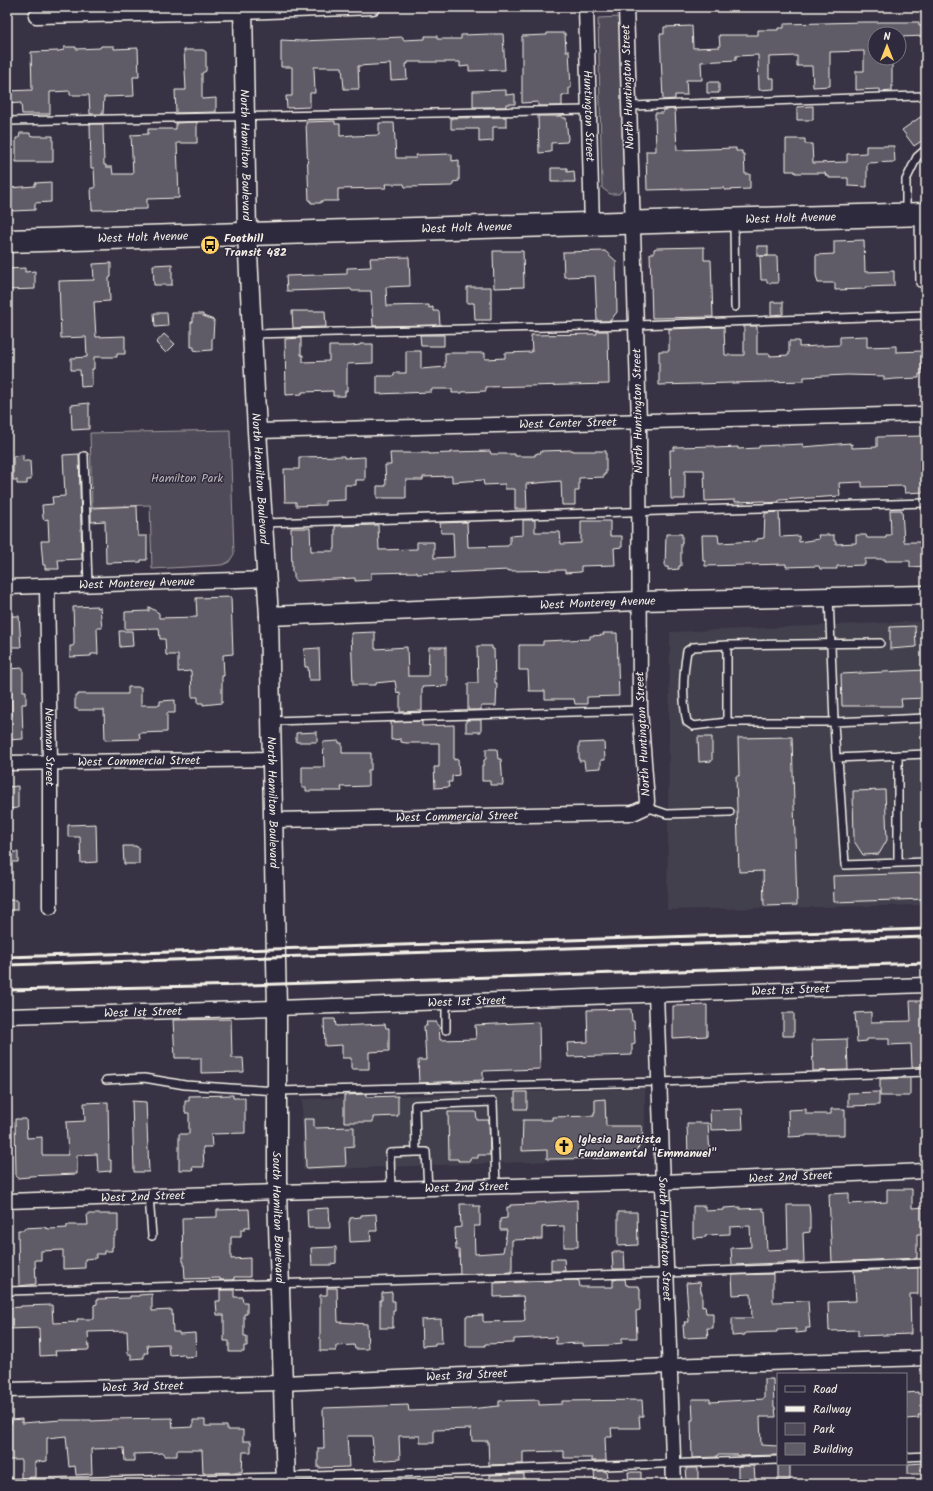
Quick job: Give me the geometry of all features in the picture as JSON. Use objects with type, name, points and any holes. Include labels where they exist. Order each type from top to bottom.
[{"type":"main road","name":"West Holt Avenue","points":[[7,241],[917,214]]},
{"type":"street","points":[[36,16],[374,7]]},
{"type":"street","name":"Huntington Street","points":[[586,7],[592,224]]},
{"type":"street","name":"North Huntington Street","points":[[626,7],[639,422],[640,710],[648,800],[643,809]]},
{"type":"street","name":"North Hamilton Boulevard","points":[[243,10],[247,234],[257,431],[269,616],[276,950]]},
{"type":"street","name":"West Center Street","points":[[257,431],[926,414]]},
{"type":"street","name":"West Monterey Avenue","points":[[7,587],[267,580]]},
{"type":"street","name":"Newman Street","points":[[47,586],[50,762],[50,907]]},
{"type":"street","name":"West Monterey Avenue","points":[[269,616],[639,600],[926,595]]},
{"type":"street","name":"West Commercial Street","points":[[7,764],[272,759]]},
{"type":"street","name":"West Commercial Street","points":[[273,820],[633,813],[643,809]]},
{"type":"street","name":"South Hamilton Boulevard","points":[[276,950],[277,1192],[286,1480]]},
{"type":"street","name":"West 1st Street","points":[[7,1016],[926,985]]},
{"type":"street","name":"South Huntington Street","points":[[656,994],[668,1366],[674,1484]]},
{"type":"street","name":"West 2nd Street","points":[[7,1201],[663,1182],[926,1171]]},
{"type":"street","name":"West 3rd Street","points":[[7,1390],[283,1383],[668,1366],[926,1358]]},
{"type":"lane","points":[[629,106],[926,96]]},
{"type":"lane","points":[[7,121],[245,118],[589,110]]},
{"type":"lane","points":[[926,149],[917,157],[906,180],[917,214],[920,283],[926,283]]},
{"type":"lane","points":[[734,220],[735,307]]},
{"type":"lane","points":[[252,334],[636,325],[926,315]]},
{"type":"lane","points":[[84,456],[88,585]]},
{"type":"lane","points":[[263,523],[926,502]]},
{"type":"lane","points":[[829,596],[836,758],[838,758],[845,865],[926,862]]},
{"type":"lane","points":[[880,643],[727,645],[693,647],[686,651],[684,669],[685,712],[687,722],[693,726],[726,722],[834,722],[926,718]]},
{"type":"lane","points":[[726,722],[727,645]]},
{"type":"lane","points":[[271,721],[640,710]]},
{"type":"lane","points":[[838,758],[926,754]]},
{"type":"lane","points":[[898,756],[898,864]]},
{"type":"lane","points":[[643,809],[667,814],[730,812]]},
{"type":"lane","points":[[446,1002],[446,1030]]},
{"type":"lane","points":[[106,1080],[144,1078],[185,1085],[277,1091],[659,1082],[926,1072]]},
{"type":"lane","points":[[416,1152],[415,1105],[493,1102],[496,1187]]},
{"type":"lane","points":[[392,1190],[390,1153],[416,1152],[426,1152],[428,1189]]},
{"type":"lane","points":[[149,1196],[152,1236]]},
{"type":"lane","points":[[7,1292],[666,1273],[926,1263]]},
{"type":"lane","points":[[907,1456],[926,1456]]},
{"type":"lane","points":[[7,1484],[286,1480],[777,1460]]},
{"type":"shaded area","points":[[926,621],[926,905],[667,910],[670,632]]},
{"type":"shaded area","points":[[645,1088],[645,1158],[303,1170],[302,1099]]},
{"type":"green space","points":[[620,17],[625,186],[619,194],[610,194],[602,188],[598,18]]},
{"type":"green space","name":"Hamilton Park","points":[[230,430],[234,554],[229,562],[222,565],[152,569],[150,505],[92,507],[90,433]]},
{"type":"building","points":[[919,22],[919,26],[926,26],[926,36],[907,37],[907,26],[867,26],[867,66],[892,66],[892,91],[880,92],[880,89],[856,90],[856,71],[864,71],[864,51],[830,52],[830,86],[813,87],[812,66],[797,66],[797,56],[769,57],[769,78],[774,78],[774,89],[759,90],[758,55],[736,56],[736,60],[701,62],[702,80],[686,80],[687,95],[675,95],[675,99],[663,100],[660,34],[664,34],[664,27],[692,26],[693,48],[720,47],[719,35],[758,35],[758,30],[778,30],[778,28],[784,28],[784,24]]},
{"type":"building","points":[[547,33],[565,33],[566,51],[569,51],[571,88],[569,88],[569,95],[562,95],[562,106],[538,106],[538,102],[522,103],[522,36],[547,35]]},
{"type":"building","points":[[503,34],[505,70],[469,71],[469,66],[460,67],[460,62],[408,62],[408,64],[406,64],[407,79],[391,80],[390,64],[358,66],[359,89],[344,89],[342,67],[314,67],[315,93],[310,93],[310,107],[287,108],[286,96],[292,96],[292,67],[281,67],[281,40],[301,41],[403,37],[403,40],[425,39],[425,36],[437,36],[437,39],[461,39],[461,35]]},
{"type":"building","points":[[101,46],[114,46],[114,49],[138,48],[139,77],[133,77],[134,96],[104,97],[103,114],[90,114],[89,95],[70,95],[70,91],[50,92],[50,114],[22,114],[21,103],[7,104],[7,91],[32,90],[31,52],[59,51],[64,50],[64,47],[76,47],[76,49],[100,48]]},
{"type":"building","points":[[184,50],[203,50],[206,52],[206,71],[202,73],[202,99],[216,98],[216,112],[176,113],[175,90],[186,90]]},
{"type":"building","points":[[707,82],[719,82],[719,93],[707,93]]},
{"type":"building","points":[[506,90],[506,95],[515,94],[515,104],[506,104],[506,107],[473,107],[473,91]]},
{"type":"building","points":[[813,106],[813,120],[797,120],[797,107]]},
{"type":"building","points":[[675,109],[677,150],[736,148],[736,151],[742,151],[742,154],[744,154],[745,174],[750,174],[750,189],[724,190],[724,188],[647,190],[646,151],[656,151],[655,113],[663,113],[663,110]]},
{"type":"building","points":[[926,113],[926,138],[914,146],[902,130]]},
{"type":"building","points":[[538,116],[562,116],[562,118],[566,118],[567,142],[551,143],[551,152],[539,153]]},
{"type":"building","points":[[506,117],[506,127],[493,127],[493,141],[479,142],[479,129],[451,129],[451,118]]},
{"type":"building","points":[[335,121],[335,124],[340,124],[340,136],[379,135],[379,123],[394,123],[396,158],[416,158],[416,155],[452,154],[452,161],[459,160],[459,181],[453,182],[453,186],[405,187],[404,184],[385,184],[386,188],[338,189],[338,201],[321,201],[321,203],[311,203],[311,201],[309,201],[306,122]]},
{"type":"building","points":[[197,122],[197,143],[177,143],[179,198],[147,199],[147,209],[92,210],[91,188],[95,188],[94,168],[91,168],[90,124],[103,124],[104,165],[106,165],[106,167],[112,167],[113,174],[133,174],[131,135],[148,134],[148,129],[176,129],[176,123]]},
{"type":"building","points":[[20,133],[30,133],[30,135],[33,136],[53,136],[53,162],[16,162],[16,138],[19,138]]},
{"type":"building","points":[[786,139],[805,139],[805,144],[812,144],[813,163],[847,162],[847,154],[866,153],[866,146],[894,146],[895,162],[867,163],[867,187],[848,186],[848,178],[829,178],[829,176],[826,176],[825,173],[795,173],[795,171],[786,171]]},
{"type":"building","points":[[551,168],[567,168],[567,172],[574,171],[575,182],[551,182]]},
{"type":"building","points":[[51,182],[51,202],[35,203],[35,210],[13,211],[10,208],[9,188],[35,186],[35,183]]},
{"type":"building","points":[[864,240],[865,272],[894,271],[894,286],[835,290],[835,283],[818,283],[816,275],[816,255],[834,254],[834,241]]},
{"type":"building","points":[[757,246],[768,246],[768,256],[757,256]]},
{"type":"building","points":[[704,247],[704,260],[711,260],[713,317],[652,318],[650,253],[654,253],[654,249],[657,248]]},
{"type":"building","points":[[493,251],[523,251],[524,287],[494,288]]},
{"type":"building","points":[[605,251],[616,261],[617,312],[610,321],[597,321],[595,276],[564,277],[563,252]]},
{"type":"building","points":[[760,256],[777,256],[778,283],[767,283],[767,280],[761,280]]},
{"type":"building","points":[[409,257],[410,286],[386,287],[387,306],[429,305],[429,308],[433,307],[433,311],[439,311],[440,325],[373,326],[371,291],[352,291],[351,289],[287,291],[286,276],[347,274],[347,268],[371,267],[370,258]]},
{"type":"building","points":[[111,263],[111,277],[109,278],[110,301],[94,302],[96,337],[125,336],[125,354],[117,354],[117,357],[94,357],[92,386],[81,387],[80,370],[71,370],[71,358],[87,357],[86,337],[61,338],[59,281],[94,280],[93,264]]},
{"type":"building","points":[[172,264],[172,285],[154,285],[153,265]]},
{"type":"building","points":[[25,268],[25,272],[35,271],[35,289],[7,290],[7,269]]},
{"type":"building","points":[[467,287],[491,287],[491,320],[475,320],[474,303],[467,303]]},
{"type":"building","points":[[771,302],[783,302],[783,314],[771,315]]},
{"type":"building","points":[[292,311],[325,311],[326,327],[293,328]]},
{"type":"building","points":[[154,313],[167,313],[168,326],[155,327]]},
{"type":"building","points":[[193,314],[203,314],[203,316],[214,320],[212,350],[199,351],[194,350],[194,347],[191,347],[191,322],[193,322]]},
{"type":"building","points":[[744,326],[757,326],[757,354],[770,354],[770,356],[789,355],[789,341],[799,341],[799,347],[840,345],[840,337],[867,336],[867,347],[896,346],[896,352],[922,351],[922,374],[919,374],[919,378],[884,380],[884,376],[847,375],[804,377],[804,381],[659,385],[659,351],[669,351],[669,329],[724,327],[725,355],[744,355]]},
{"type":"building","points":[[597,331],[608,331],[609,384],[486,387],[486,391],[462,393],[452,393],[452,389],[431,389],[431,392],[377,394],[377,376],[394,376],[394,373],[406,373],[406,351],[421,351],[421,369],[445,367],[445,353],[485,353],[485,359],[505,358],[505,353],[532,352],[531,335],[597,334]]},
{"type":"building","points":[[164,334],[175,344],[166,353],[156,343]]},
{"type":"building","points":[[420,335],[444,335],[444,346],[421,346]]},
{"type":"building","points":[[301,338],[301,355],[303,355],[303,362],[329,361],[329,346],[373,344],[373,363],[347,364],[347,391],[345,391],[345,396],[333,396],[333,391],[302,392],[302,394],[286,395],[285,339]]},
{"type":"building","points":[[89,403],[89,429],[72,430],[71,405]]},
{"type":"building","points":[[923,436],[925,492],[905,493],[904,486],[862,487],[862,482],[839,483],[840,496],[779,500],[779,502],[765,503],[765,501],[735,502],[735,500],[705,501],[704,470],[685,470],[685,499],[671,499],[670,450],[674,450],[674,447],[715,446],[715,448],[738,447],[738,449],[759,448],[759,446],[803,444],[803,447],[850,443],[850,445],[852,444],[852,448],[877,447],[877,437]]},
{"type":"building","points":[[490,451],[491,454],[535,456],[537,453],[541,453],[541,451],[606,451],[606,474],[604,474],[604,477],[579,478],[579,491],[575,491],[575,505],[562,505],[561,481],[526,484],[527,509],[515,509],[515,489],[505,489],[505,484],[484,485],[483,480],[452,482],[452,476],[423,477],[423,480],[406,480],[406,498],[377,498],[377,486],[386,486],[385,465],[391,465],[390,453],[429,454]]},
{"type":"building","points":[[79,454],[82,559],[58,560],[59,569],[45,569],[45,565],[43,565],[41,541],[49,541],[48,519],[44,520],[43,518],[42,505],[53,504],[52,497],[65,496],[63,455]]},
{"type":"building","points":[[23,455],[23,461],[30,461],[31,480],[27,480],[27,484],[17,484],[17,480],[13,480],[13,456]]},
{"type":"building","points":[[344,456],[344,458],[365,457],[365,480],[356,480],[356,485],[345,485],[345,500],[325,501],[325,505],[296,506],[296,502],[285,502],[284,469],[299,469],[299,457]]},
{"type":"building","points":[[137,506],[138,536],[147,536],[147,560],[141,560],[141,562],[106,563],[105,521],[91,522],[91,508]]},
{"type":"building","points":[[890,510],[902,510],[904,542],[926,542],[926,566],[910,567],[910,561],[885,561],[885,559],[865,559],[865,565],[837,566],[837,569],[820,569],[819,566],[786,567],[786,564],[705,566],[705,561],[703,561],[702,535],[718,535],[719,543],[757,541],[757,539],[764,538],[765,513],[779,512],[780,537],[799,536],[799,542],[819,539],[818,535],[834,535],[834,541],[836,541],[836,544],[856,543],[856,535],[866,535],[867,538],[886,538],[886,535],[891,535]]},
{"type":"building","points":[[523,520],[535,520],[535,532],[560,532],[561,544],[581,543],[581,521],[610,521],[610,536],[622,536],[622,547],[614,548],[615,565],[581,566],[581,572],[565,573],[565,570],[509,570],[417,574],[417,572],[371,573],[371,580],[355,581],[355,578],[297,581],[294,580],[294,573],[292,572],[291,528],[310,528],[311,551],[334,551],[335,526],[378,525],[379,550],[417,549],[417,542],[434,542],[434,558],[454,557],[453,533],[441,533],[440,523],[467,522],[468,547],[508,546],[508,544],[510,544],[510,536],[523,535]]},
{"type":"building","points":[[666,534],[682,534],[681,566],[679,566],[679,569],[668,570],[668,567],[665,567]]},
{"type":"building","points":[[231,597],[233,654],[223,655],[224,676],[222,676],[222,703],[203,705],[203,703],[198,703],[198,697],[192,697],[191,671],[178,672],[178,655],[166,655],[165,639],[160,639],[159,628],[125,629],[125,612],[149,611],[149,607],[159,613],[159,618],[197,617],[196,598]]},
{"type":"building","points":[[97,606],[97,608],[100,607],[102,628],[97,628],[98,654],[91,654],[91,656],[70,657],[70,646],[73,646],[74,644],[73,607]]},
{"type":"building","points":[[7,616],[19,616],[21,647],[7,647]]},
{"type":"building","points":[[915,626],[916,647],[890,649],[890,627]]},
{"type":"building","points":[[119,631],[132,631],[133,646],[120,647]]},
{"type":"building","points":[[375,632],[375,649],[407,647],[408,676],[428,676],[429,647],[446,647],[446,676],[448,676],[448,686],[422,687],[422,711],[400,712],[400,692],[397,693],[395,681],[376,683],[376,685],[353,685],[351,633]]},
{"type":"building","points":[[603,633],[617,633],[619,696],[587,697],[587,704],[575,704],[574,699],[545,699],[545,691],[529,691],[528,670],[519,670],[519,645],[543,645],[543,641],[590,639],[590,636],[604,635]]},
{"type":"building","points":[[477,646],[492,646],[492,649],[494,649],[495,683],[497,683],[496,706],[481,706],[481,710],[468,710],[468,683],[478,683]]},
{"type":"building","points":[[319,648],[320,680],[309,680],[308,667],[305,667],[304,649]]},
{"type":"building","points":[[23,668],[23,691],[26,691],[26,704],[22,704],[23,739],[7,740],[7,716],[12,716],[11,682],[7,682],[7,669]]},
{"type":"building","points":[[926,670],[926,698],[901,699],[902,706],[842,706],[841,674]]},
{"type":"building","points":[[128,687],[141,687],[141,705],[160,705],[160,701],[175,700],[175,713],[167,713],[167,732],[139,733],[140,739],[105,740],[104,710],[75,709],[75,696],[78,696],[78,694],[128,694]]},
{"type":"building","points":[[466,720],[481,720],[481,732],[466,732]]},
{"type":"building","points":[[422,721],[422,726],[454,725],[454,760],[458,759],[459,775],[452,776],[452,782],[448,782],[449,787],[435,788],[434,767],[439,767],[439,743],[406,743],[401,742],[401,739],[391,740],[391,722]]},
{"type":"building","points":[[317,732],[317,742],[296,742],[296,733]]},
{"type":"building","points":[[698,737],[712,737],[712,761],[699,762]]},
{"type":"building","points":[[792,737],[797,905],[764,906],[763,871],[739,872],[736,776],[739,776],[738,738]]},
{"type":"building","points":[[339,741],[339,743],[342,743],[342,753],[371,753],[371,770],[368,770],[368,786],[341,787],[342,791],[306,791],[306,788],[302,788],[302,767],[324,767],[323,742]]},
{"type":"building","points":[[604,742],[605,760],[601,760],[601,768],[585,769],[584,761],[579,761],[579,743]]},
{"type":"building","points":[[486,749],[497,749],[498,759],[501,759],[503,785],[490,785],[490,781],[482,781],[482,765],[484,765],[484,760],[486,759]]},
{"type":"building","points":[[18,786],[18,808],[7,809],[7,787]]},
{"type":"building","points":[[885,790],[887,840],[879,854],[863,855],[854,841],[853,791]]},
{"type":"building","points":[[96,824],[97,862],[81,863],[80,837],[68,837],[68,825]]},
{"type":"building","points":[[123,846],[139,847],[139,864],[124,864]]},
{"type":"building","points":[[7,852],[18,852],[18,862],[7,862]]},
{"type":"building","points":[[926,873],[926,899],[834,902],[833,876]]},
{"type":"building","points":[[7,900],[17,900],[17,910],[7,910]]},
{"type":"building","points":[[910,1001],[926,1001],[926,1066],[912,1067],[911,1044],[889,1045],[889,1039],[867,1039],[867,1041],[857,1042],[855,1013],[871,1012],[871,1022],[911,1021]]},
{"type":"building","points":[[707,1005],[707,1036],[673,1038],[673,1006]]},
{"type":"building","points":[[631,1009],[632,1021],[634,1021],[635,1043],[632,1044],[632,1055],[568,1057],[567,1043],[588,1042],[587,1010]]},
{"type":"building","points":[[783,1013],[794,1013],[794,1036],[783,1036]]},
{"type":"building","points":[[231,1019],[232,1058],[243,1058],[244,1072],[201,1073],[201,1058],[175,1058],[173,1020]]},
{"type":"building","points":[[324,1019],[335,1019],[336,1026],[385,1024],[386,1028],[389,1028],[389,1051],[369,1052],[369,1069],[351,1069],[351,1058],[342,1058],[342,1045],[325,1046]]},
{"type":"building","points":[[426,1022],[437,1022],[437,1025],[439,1025],[440,1040],[476,1039],[475,1025],[539,1022],[540,1069],[483,1071],[483,1080],[419,1083],[418,1060],[426,1060],[424,1026],[427,1026]]},
{"type":"building","points":[[847,1039],[848,1070],[813,1071],[812,1040]]},
{"type":"building","points":[[910,1078],[910,1096],[880,1096],[880,1079]]},
{"type":"building","points":[[515,1092],[527,1092],[527,1109],[515,1109]]},
{"type":"building","points":[[879,1092],[879,1105],[848,1106],[848,1093]]},
{"type":"building","points":[[366,1094],[366,1097],[398,1096],[398,1116],[373,1117],[373,1122],[344,1122],[344,1095]]},
{"type":"building","points":[[233,1095],[233,1098],[245,1098],[245,1133],[211,1134],[212,1147],[203,1147],[204,1167],[192,1167],[193,1170],[179,1170],[179,1134],[189,1134],[189,1113],[185,1113],[185,1101],[189,1101],[189,1096]]},
{"type":"building","points":[[605,1099],[606,1126],[642,1126],[643,1143],[628,1158],[547,1159],[547,1150],[522,1151],[523,1120],[552,1120],[552,1117],[594,1116],[595,1100]]},
{"type":"building","points":[[132,1101],[146,1102],[149,1172],[134,1172]]},
{"type":"building","points":[[108,1102],[109,1160],[111,1160],[111,1171],[98,1172],[97,1154],[77,1155],[77,1174],[17,1178],[15,1119],[26,1119],[27,1138],[42,1137],[42,1155],[68,1155],[66,1122],[85,1121],[84,1103]]},
{"type":"building","points":[[742,1109],[743,1129],[711,1130],[710,1110]]},
{"type":"building","points":[[806,1109],[806,1114],[831,1114],[831,1109],[845,1109],[845,1135],[806,1135],[789,1137],[788,1110]]},
{"type":"building","points":[[448,1112],[476,1112],[477,1120],[489,1120],[490,1155],[478,1155],[478,1158],[470,1158],[470,1161],[449,1159]]},
{"type":"building","points":[[304,1119],[314,1119],[314,1128],[354,1127],[354,1146],[345,1147],[346,1166],[306,1168]]},
{"type":"building","points":[[687,1123],[708,1123],[710,1156],[688,1156]]},
{"type":"building","points":[[887,1189],[912,1189],[912,1208],[926,1207],[926,1234],[917,1234],[917,1258],[832,1262],[829,1194],[849,1193],[849,1204],[887,1202]]},
{"type":"building","points":[[577,1200],[578,1247],[564,1247],[564,1226],[542,1227],[542,1239],[512,1240],[512,1272],[460,1274],[459,1250],[456,1250],[455,1228],[461,1227],[460,1204],[473,1204],[473,1206],[480,1206],[480,1226],[474,1226],[475,1254],[503,1252],[507,1230],[500,1230],[500,1219],[507,1218],[507,1207],[510,1207],[510,1205]]},
{"type":"building","points":[[787,1205],[809,1205],[810,1232],[803,1233],[804,1262],[732,1265],[731,1248],[751,1247],[750,1226],[730,1227],[730,1234],[706,1235],[706,1237],[693,1238],[693,1206],[705,1206],[705,1211],[740,1207],[740,1209],[763,1208],[763,1211],[765,1211],[767,1250],[788,1249]]},
{"type":"building","points":[[329,1208],[330,1228],[308,1228],[307,1209]]},
{"type":"building","points":[[249,1209],[250,1227],[245,1227],[245,1230],[241,1230],[241,1237],[231,1237],[231,1259],[250,1258],[250,1277],[234,1277],[234,1280],[220,1280],[220,1278],[185,1279],[182,1218],[217,1217],[217,1210]]},
{"type":"building","points":[[618,1212],[637,1212],[638,1245],[618,1246]]},
{"type":"building","points":[[87,1214],[118,1214],[118,1232],[115,1232],[115,1237],[113,1237],[112,1251],[104,1251],[104,1254],[96,1254],[96,1258],[85,1259],[85,1268],[63,1269],[63,1250],[41,1251],[41,1260],[35,1260],[36,1284],[19,1286],[18,1230],[24,1230],[24,1228],[43,1227],[49,1229],[67,1228],[67,1225],[88,1225]]},
{"type":"building","points":[[376,1214],[377,1231],[370,1231],[371,1241],[350,1242],[350,1218],[361,1217],[361,1215]]},
{"type":"building","points":[[336,1247],[336,1263],[331,1265],[312,1265],[311,1248]]},
{"type":"building","points":[[612,1252],[624,1252],[625,1269],[613,1269]]},
{"type":"building","points":[[551,1259],[564,1259],[565,1271],[551,1271]]},
{"type":"building","points":[[918,1268],[918,1294],[910,1294],[911,1334],[858,1336],[858,1330],[829,1331],[828,1302],[856,1301],[854,1271]]},
{"type":"building","points":[[773,1274],[773,1302],[808,1301],[810,1328],[806,1328],[806,1332],[796,1333],[796,1329],[777,1330],[777,1332],[745,1333],[745,1335],[732,1336],[732,1318],[752,1318],[751,1294],[733,1295],[732,1275]]},
{"type":"building","points":[[613,1279],[625,1279],[626,1285],[639,1286],[640,1288],[640,1310],[636,1311],[637,1338],[622,1338],[622,1343],[613,1345],[583,1346],[583,1343],[556,1344],[556,1337],[514,1339],[514,1343],[466,1346],[466,1316],[483,1315],[484,1322],[525,1320],[523,1296],[494,1297],[494,1283],[576,1280],[579,1281],[580,1287],[613,1287]]},
{"type":"building","points":[[700,1282],[702,1307],[705,1306],[706,1313],[713,1313],[713,1328],[707,1328],[708,1337],[684,1338],[683,1325],[685,1325],[684,1322],[689,1322],[686,1283]]},
{"type":"building","points":[[327,1288],[337,1288],[338,1322],[367,1324],[368,1349],[355,1349],[354,1345],[336,1346],[336,1351],[320,1351],[320,1295],[327,1295]]},
{"type":"building","points":[[220,1290],[234,1290],[234,1297],[242,1297],[243,1302],[247,1302],[247,1314],[244,1314],[244,1336],[247,1336],[247,1346],[244,1346],[244,1352],[229,1352],[229,1341],[224,1341],[224,1315],[217,1315],[216,1301],[220,1301]]},
{"type":"building","points":[[392,1292],[392,1301],[395,1301],[395,1311],[393,1311],[393,1328],[380,1328],[380,1300],[382,1300],[382,1293]]},
{"type":"building","points":[[152,1294],[152,1311],[172,1310],[173,1332],[179,1332],[179,1334],[195,1333],[196,1356],[185,1357],[184,1354],[169,1355],[168,1344],[147,1345],[148,1353],[144,1353],[144,1358],[131,1359],[131,1354],[128,1354],[127,1331],[88,1332],[89,1350],[55,1351],[56,1355],[40,1356],[39,1328],[7,1329],[7,1308],[52,1305],[53,1323],[77,1322],[77,1319],[94,1319],[94,1305],[97,1304],[97,1299],[130,1298],[130,1296]]},
{"type":"building","points":[[441,1319],[442,1343],[422,1346],[421,1320]]},
{"type":"building","points":[[764,1379],[773,1379],[774,1407],[776,1417],[760,1417],[761,1445],[777,1446],[777,1455],[717,1455],[717,1457],[692,1458],[692,1399],[710,1399],[710,1402],[764,1399]]},
{"type":"building","points":[[918,1392],[918,1394],[926,1394],[926,1415],[918,1415],[919,1418],[907,1419],[907,1393]]},
{"type":"building","points":[[539,1400],[539,1405],[562,1404],[562,1401],[642,1400],[643,1416],[639,1416],[640,1428],[611,1428],[612,1437],[605,1437],[606,1461],[592,1461],[592,1458],[564,1458],[564,1451],[523,1452],[523,1464],[489,1465],[488,1441],[472,1441],[471,1429],[434,1430],[434,1443],[420,1443],[420,1436],[399,1436],[400,1459],[374,1461],[372,1436],[347,1436],[349,1467],[318,1468],[318,1448],[324,1448],[323,1408],[408,1405],[409,1411],[469,1409],[499,1406],[499,1401]]},
{"type":"building","points":[[172,1418],[173,1428],[193,1427],[193,1420],[205,1420],[205,1426],[227,1426],[227,1430],[243,1430],[243,1441],[251,1441],[251,1452],[243,1452],[242,1472],[203,1473],[202,1450],[177,1450],[177,1456],[164,1456],[164,1453],[134,1454],[134,1461],[125,1461],[124,1448],[91,1449],[92,1474],[76,1475],[75,1466],[69,1467],[66,1436],[47,1438],[47,1461],[35,1462],[35,1477],[21,1478],[21,1460],[8,1460],[7,1423],[12,1423],[11,1420],[22,1419],[22,1423],[61,1420],[91,1421],[111,1419]]},
{"type":"building","points":[[923,1463],[923,1474],[908,1474],[908,1464]]},
{"type":"building","points":[[778,1465],[790,1465],[790,1480],[778,1481]]},
{"type":"building","points":[[738,1466],[754,1466],[755,1479],[738,1480]]},
{"type":"building","points":[[686,1468],[698,1468],[698,1480],[687,1481]]},
{"type":"building","points":[[594,1471],[606,1471],[608,1484],[595,1484]]},
{"type":"building","points":[[628,1472],[641,1472],[641,1484],[629,1484]]},
{"type":"building","points":[[524,1474],[524,1484],[490,1484],[490,1475]]},
{"type":"railway","points":[[7,957],[926,929]]},
{"type":"railway","points":[[7,965],[926,937]]},
{"type":"railway","points":[[7,990],[248,985],[926,963]]},
{"type":"place","name":"Foothill Transit 482","points":[[210,245]]},
{"type":"place","name":"Iglesia Bautista Fundamental \"Emmanuel\"","points":[[564,1146]]}]
